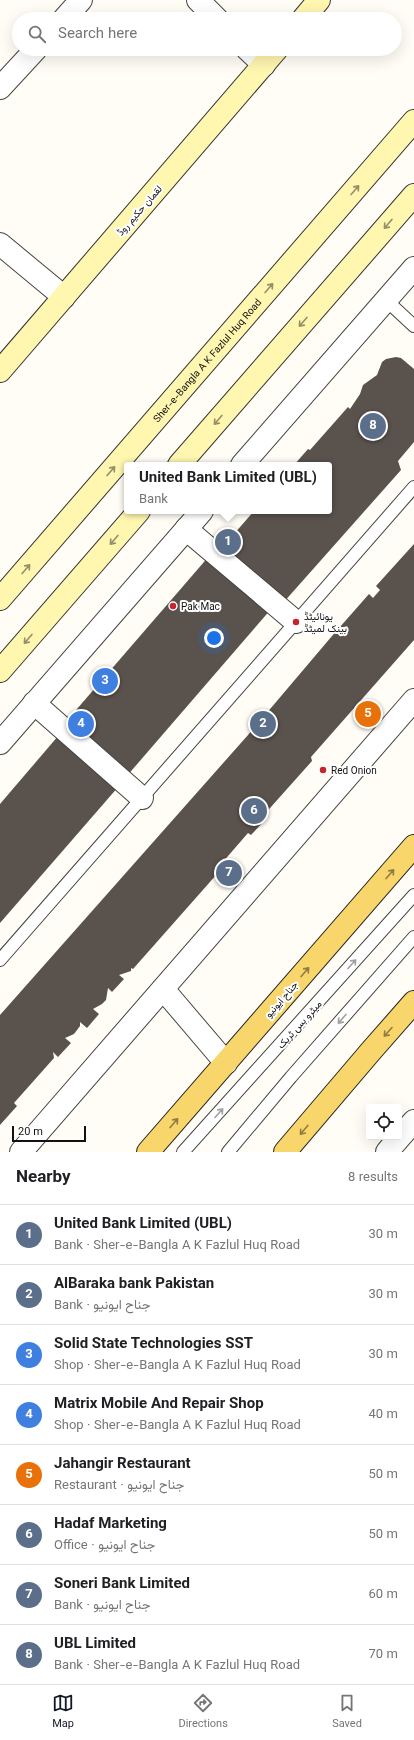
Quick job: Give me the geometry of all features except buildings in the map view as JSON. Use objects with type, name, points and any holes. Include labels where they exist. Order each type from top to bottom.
[{"type":"main road","points":[[309,12],[319,0]]},
{"type":"main road","name":"لقمان حکیم روڈ","points":[[0,371],[270,57]]},
{"type":"main road","name":"Sher-e-Bangla A K Fazlul Huq Road","points":[[0,599],[414,122]]},
{"type":"main road","points":[[182,462],[414,195]]},
{"type":"main road","points":[[0,671],[136,514]]},
{"type":"main road","name":"جناح ایونیو","points":[[148,1152],[414,846]]},
{"type":"main road","points":[[285,1152],[414,1002]]},
{"type":"street","points":[[70,12],[81,0]]},
{"type":"street","points":[[198,0],[210,12]]},
{"type":"street","points":[[0,88],[30,56]]},
{"type":"street","points":[[0,244],[64,297]]},
{"type":"street","points":[[245,462],[414,268]]},
{"type":"street","points":[[0,743],[199,514]]},
{"type":"street","points":[[186,529],[296,622]]},
{"type":"street","points":[[21,1152],[414,700]]},
{"type":"street","points":[[34,703],[142,798]]},
{"type":"street","points":[[163,989],[226,1063]]},
{"type":"street","points":[[387,1152],[414,1121]]},
{"type":"lane","points":[[386,300],[414,326]]},
{"type":"lane","points":[[0,960],[414,487]]},
{"type":"lane","name":"میٹرو بس ٹریک","points":[[184,1152],[414,895]]},
{"type":"lane","points":[[228,1152],[291,1077],[414,937]]},
{"type":"place","name":"UBL Limited","points":[[373,426]]},
{"type":"place","name":"United Bank Limited (UBL)","points":[[228,542]]},
{"type":"place","name":"Pak Mac","points":[[173,606]]},
{"type":"place","name":"یونائیٹڈ بینک لمیٹڈ","points":[[296,622]]},
{"type":"place","name":"Solid State Technologies SST","points":[[105,681]]},
{"type":"place","name":"Jahangir Restaurant","points":[[368,714]]},
{"type":"place","name":"Matrix Mobile And Repair Shop","points":[[81,724]]},
{"type":"place","name":"AlBaraka bank Pakistan","points":[[263,724]]},
{"type":"place","name":"Red Onion","points":[[323,770]]},
{"type":"place","name":"Hadaf Marketing","points":[[254,811]]},
{"type":"place","name":"Soneri Bank Limited","points":[[229,873]]}]
